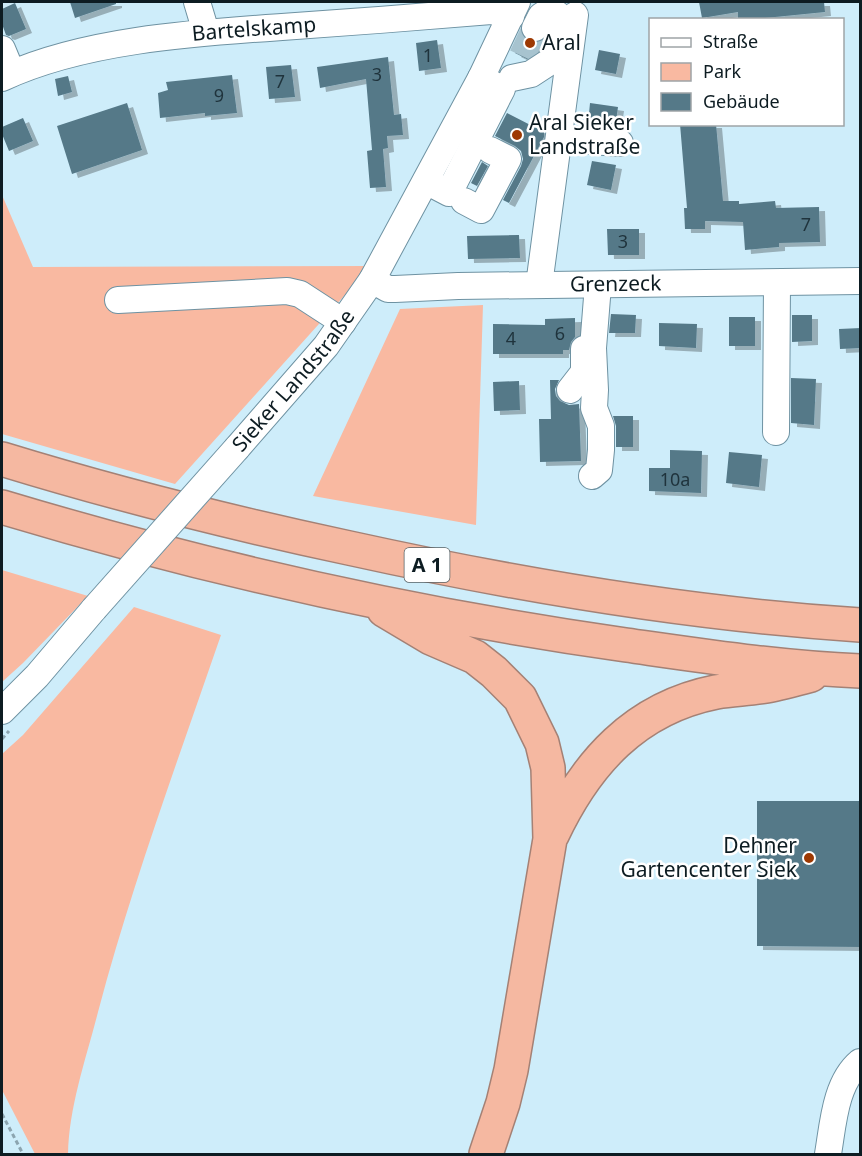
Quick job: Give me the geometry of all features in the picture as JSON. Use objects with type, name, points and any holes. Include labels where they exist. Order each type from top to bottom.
[{"type":"highway","name":"A 1","points":[[2,459],[72,481],[252,527],[435,567],[553,589],[683,607],[861,624]]},
{"type":"highway","name":"A 1","points":[[2,507],[185,557],[364,599],[542,633],[686,653],[846,671]]},
{"type":"highway","points":[[364,599],[431,638],[475,657],[494,672],[520,698],[542,743],[548,768],[550,839],[511,1070],[500,1114],[486,1155]]},
{"type":"highway","points":[[550,839],[567,802],[582,780],[617,741],[643,721],[678,703],[698,696],[765,687],[846,671]]},
{"type":"street","points":[[196,2],[206,32]]},
{"type":"street","name":"Bartelskamp","points":[[7,75],[66,55],[145,40],[206,32],[392,10],[491,11],[514,9]]},
{"type":"street","name":"Sieker Landstraße","points":[[2,711],[37,676],[326,346],[372,280],[426,181],[504,75],[514,9]]},
{"type":"street","points":[[465,201],[491,151],[504,75],[531,74],[557,57],[561,23],[558,14],[549,11],[541,16],[535,28]]},
{"type":"street","points":[[539,285],[575,15]]},
{"type":"street","points":[[2,49],[7,75]]},
{"type":"street","points":[[559,139],[620,143]]},
{"type":"street","points":[[465,201],[491,151]]},
{"type":"street","points":[[426,181],[465,201]]},
{"type":"street","name":"Grenzeck","points":[[372,280],[388,289],[861,282]]},
{"type":"street","points":[[776,432],[777,283]]},
{"type":"street","points":[[570,390],[584,372],[592,285]]},
{"type":"street","points":[[592,285],[594,408],[601,426],[599,470],[592,476]]},
{"type":"street","points":[[118,300],[287,291],[300,294],[343,322]]},
{"type":"street","points":[[828,1155],[843,1088],[849,1075],[861,1062]]},
{"type":"path","points":[[2,1114],[23,1155]]},
{"type":"green space","points":[[2,195],[33,267],[371,266],[175,484],[2,434]]},
{"type":"green space","points":[[483,305],[476,525],[313,496],[400,309]]},
{"type":"green space","points":[[2,570],[88,596],[2,682]]},
{"type":"green space","points":[[134,607],[221,635],[156,822],[111,964],[75,1100],[68,1154],[35,1154],[2,1090],[2,754],[23,735]]},
{"type":"building","points":[[70,2],[116,2],[116,4],[75,18]]},
{"type":"building","points":[[699,2],[824,2],[825,12],[765,18],[738,18],[738,12],[702,18]]},
{"type":"building","points":[[15,3],[26,29],[9,36],[6,35],[2,24],[2,9]]},
{"type":"building","points":[[523,36],[529,42],[542,41],[537,52],[527,59],[515,53]]},
{"type":"building","points":[[437,40],[441,68],[419,71],[416,43]]},
{"type":"building","points":[[599,50],[620,54],[616,74],[595,70]]},
{"type":"building","points":[[388,57],[394,115],[401,114],[403,135],[387,136],[388,148],[383,149],[386,187],[370,188],[367,151],[372,150],[366,79],[320,88],[317,67]]},
{"type":"building","points":[[291,65],[295,97],[269,99],[266,67]]},
{"type":"building","points":[[232,75],[237,113],[205,116],[205,113],[160,118],[158,93],[168,90],[166,82]]},
{"type":"building","points":[[68,76],[72,92],[58,96],[55,79]]},
{"type":"building","points":[[127,103],[142,150],[72,174],[57,126]]},
{"type":"building","points":[[590,103],[618,107],[615,128],[588,124]]},
{"type":"building","name":"Aral Sieker Landstraße","points":[[507,113],[544,132],[544,137],[509,203],[503,200],[523,159],[521,151],[515,146],[495,136]]},
{"type":"building","points":[[23,118],[33,141],[9,151],[2,134],[2,127]]},
{"type":"building","points":[[680,126],[716,126],[723,201],[739,201],[739,204],[775,201],[776,208],[819,207],[820,242],[779,243],[779,247],[745,250],[743,222],[705,221],[705,229],[685,229],[684,208],[687,208]]},
{"type":"building","points":[[592,161],[616,165],[611,190],[587,185]]},
{"type":"building","points":[[482,162],[488,166],[477,186],[471,183]]},
{"type":"building","points":[[607,229],[639,229],[639,255],[608,255]]},
{"type":"building","points":[[519,235],[520,258],[468,259],[467,236]]},
{"type":"building","points":[[611,314],[636,315],[635,333],[609,333]]},
{"type":"building","points":[[792,315],[812,315],[812,341],[792,342]]},
{"type":"building","points":[[729,317],[755,317],[755,346],[729,346]]},
{"type":"building","points":[[575,318],[575,337],[569,350],[563,350],[563,354],[493,354],[493,324],[545,325],[545,319]]},
{"type":"building","points":[[659,323],[697,324],[696,348],[659,346]]},
{"type":"building","points":[[861,328],[861,348],[840,349],[839,329]]},
{"type":"building","points":[[791,378],[816,379],[814,425],[791,423]]},
{"type":"building","points":[[550,380],[559,380],[555,389],[560,401],[569,405],[579,404],[581,461],[540,462],[539,419],[551,419]]},
{"type":"building","points":[[519,381],[520,410],[494,411],[493,382]]},
{"type":"building","points":[[613,416],[633,416],[633,447],[616,447],[616,426]]},
{"type":"building","points":[[670,450],[702,451],[701,493],[649,491],[649,468],[670,468]]},
{"type":"building","points":[[729,452],[762,455],[759,487],[726,483]]},
{"type":"building","name":"Dehner Gartencenter Siek","points":[[757,801],[861,801],[861,947],[757,946]]},
{"type":"tunnel","points":[[522,56],[535,28]]},
{"type":"place","name":"Aral","points":[[530,43]]},
{"type":"place","name":"Aral Sieker Landstraße","points":[[517,135]]},
{"type":"place","name":"Dehner Gartencenter Siek","points":[[809,858]]}]
